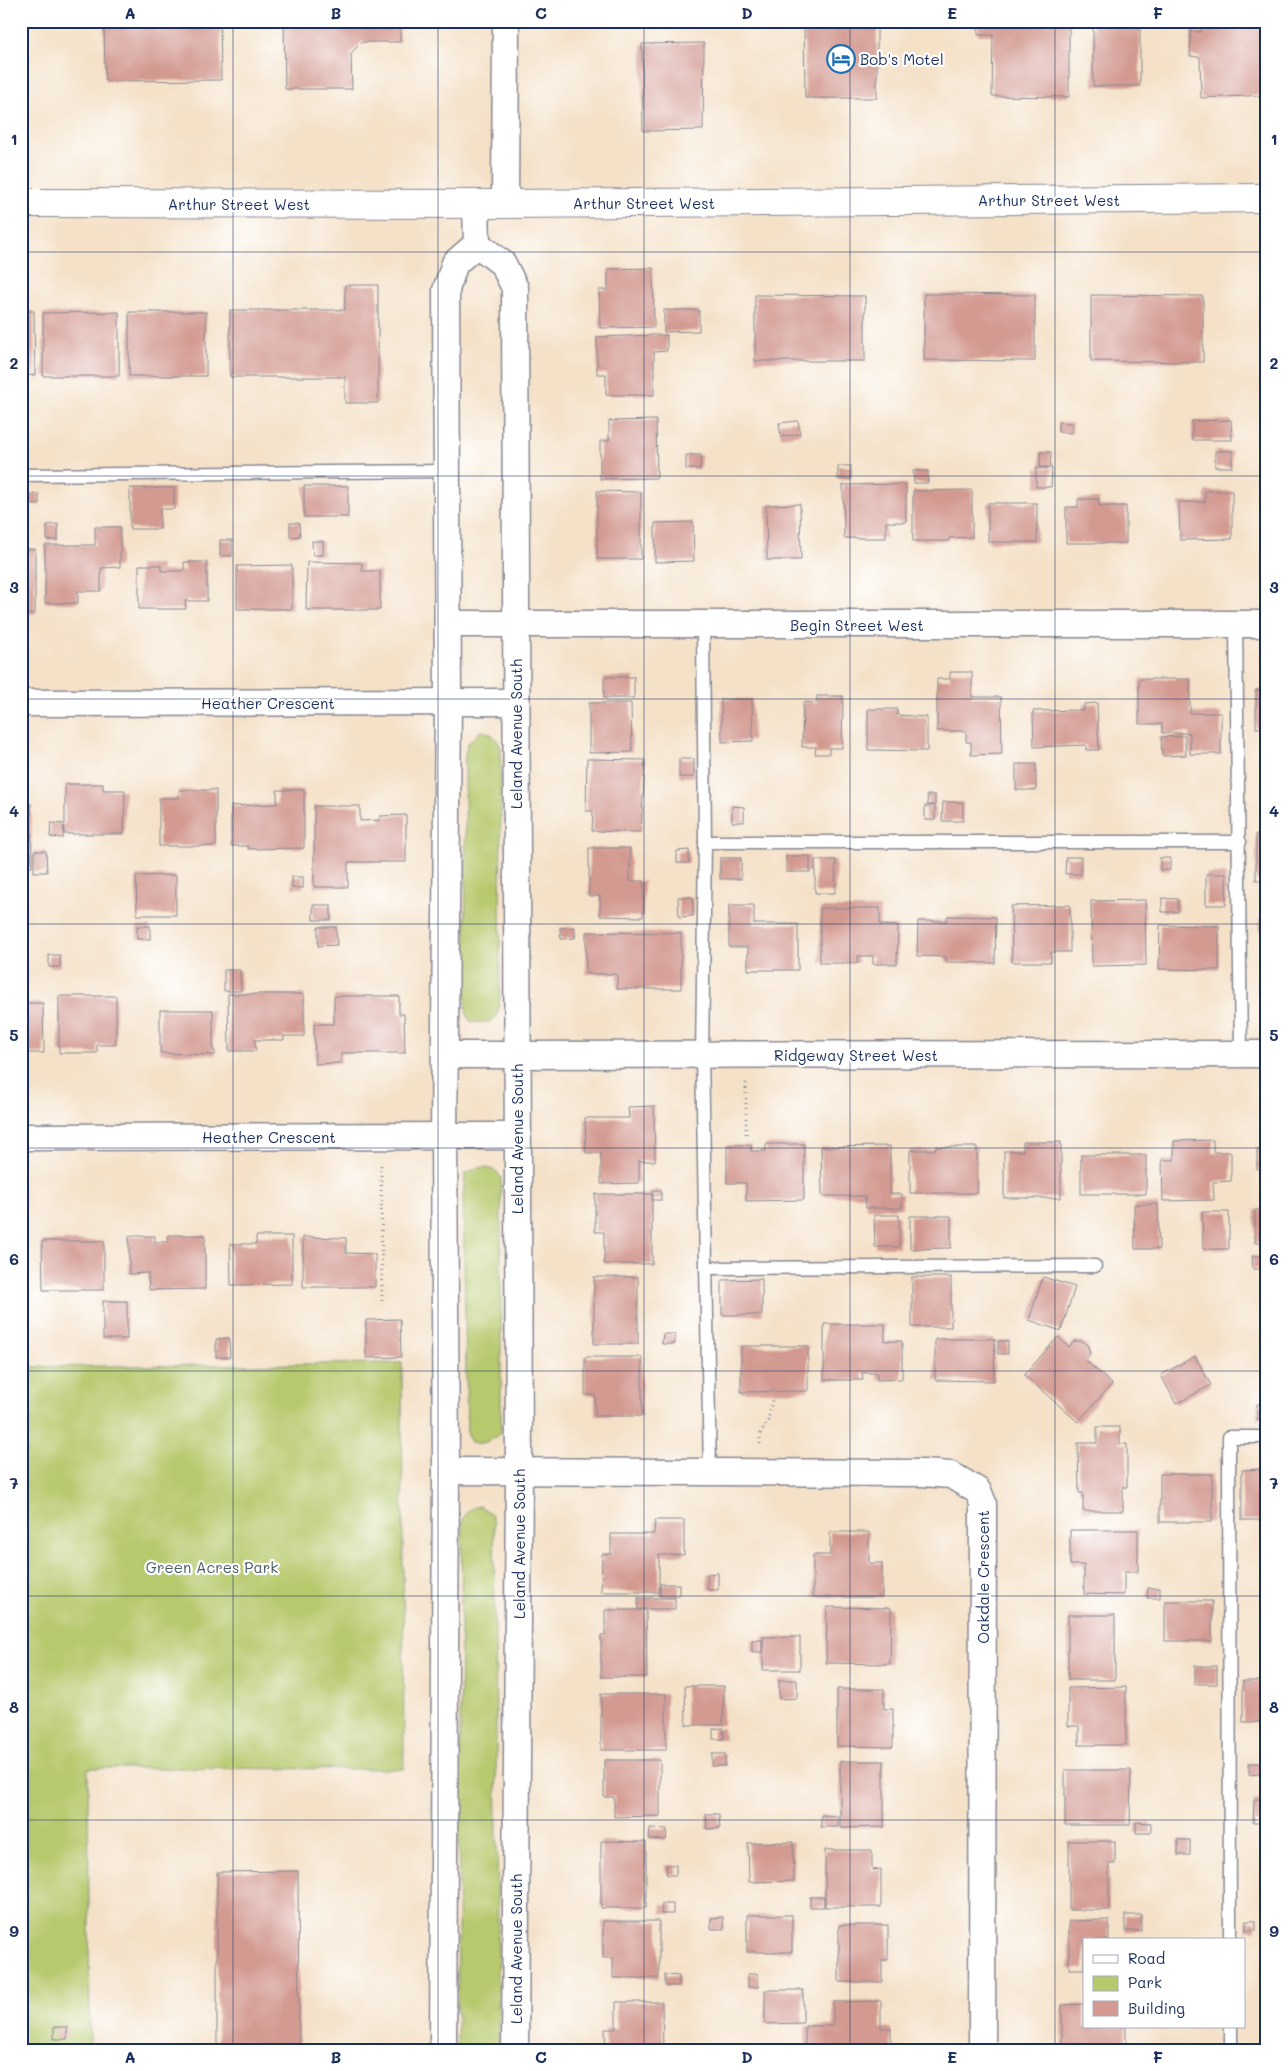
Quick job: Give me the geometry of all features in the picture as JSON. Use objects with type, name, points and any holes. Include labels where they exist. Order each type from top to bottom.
[{"type":"main road","name":"Arthur Street West","points":[[21,203],[505,204],[1267,198]]},
{"type":"street","points":[[505,204],[506,21]]},
{"type":"street","points":[[443,2050],[446,1471],[444,1137],[448,702],[446,290],[455,263],[477,244],[476,204]]},
{"type":"street","name":"Leland Avenue South","points":[[477,244],[504,264],[515,288],[516,1136],[519,1471],[515,2050]]},
{"type":"street","name":"Begin Street West","points":[[448,624],[703,626],[1267,624]]},
{"type":"street","name":"Heather Crescent","points":[[21,703],[515,702]]},
{"type":"street","name":"Ridgeway Street West","points":[[445,1055],[1254,1054]]},
{"type":"street","name":"Heather Crescent","points":[[21,1138],[516,1136]]},
{"type":"street","name":"Oakdale Crescent","points":[[446,1471],[951,1475],[978,1491],[983,1503],[982,2050]]},
{"type":"lane","points":[[21,475],[447,471]]},
{"type":"lane","points":[[1236,624],[1240,842],[1254,1054]]},
{"type":"lane","points":[[703,626],[705,842],[702,1055],[710,1472]]},
{"type":"lane","points":[[705,842],[1240,842]]},
{"type":"lane","points":[[706,1268],[1094,1266]]},
{"type":"lane","points":[[1230,1938],[1229,1437],[1267,1438]]},
{"type":"lane","points":[[1231,2028],[1231,2050]]},
{"type":"path","points":[[746,1055],[746,1135]]},
{"type":"path","points":[[381,1137],[382,1303]]},
{"type":"path","points":[[760,1472],[760,1435],[768,1421],[772,1400]]},
{"type":"green space","points":[[480,731],[493,736],[501,748],[500,997],[496,1016],[484,1022],[470,1021],[466,1012],[465,754],[468,743]]},
{"type":"green space","points":[[486,1167],[497,1172],[501,1178],[501,1432],[491,1440],[475,1443],[471,1442],[467,1435],[463,1197],[465,1174],[477,1168]]},
{"type":"green space","name":"Green Acres Park","points":[[402,1363],[404,1769],[88,1768],[90,2050],[21,2050],[21,1367]]},
{"type":"green space","points":[[480,1506],[491,1514],[494,1522],[499,2050],[457,2050],[462,1522],[468,1511]]},
{"type":"building","points":[[104,21],[220,21],[221,80],[105,81]]},
{"type":"building","points":[[284,21],[400,21],[400,42],[362,42],[351,53],[352,89],[285,89]]},
{"type":"building","points":[[646,21],[744,21],[744,25],[646,25]]},
{"type":"building","name":"Bob's Motel","points":[[804,21],[877,21],[877,98],[805,98]]},
{"type":"building","points":[[978,21],[1069,21],[1069,97],[992,96],[993,35],[978,35]]},
{"type":"building","points":[[1140,21],[1140,86],[1093,86],[1093,22]]},
{"type":"building","points":[[1202,21],[1267,21],[1267,95],[1201,98],[1200,57],[1190,56],[1191,31],[1201,32]]},
{"type":"building","points":[[704,43],[703,130],[643,131],[642,44]]},
{"type":"building","points":[[653,268],[654,327],[600,328],[599,290],[608,290],[608,269]]},
{"type":"building","points":[[345,285],[378,285],[378,403],[345,403],[345,377],[230,377],[230,310],[345,310]]},
{"type":"building","points":[[924,294],[1035,295],[1035,361],[924,360]]},
{"type":"building","points":[[755,295],[865,296],[865,361],[755,361]]},
{"type":"building","points":[[1091,295],[1203,296],[1203,362],[1091,361]]},
{"type":"building","points":[[664,310],[699,310],[699,331],[664,332]]},
{"type":"building","points":[[21,311],[34,311],[35,375],[21,376]]},
{"type":"building","points":[[119,312],[119,376],[43,376],[43,313]]},
{"type":"building","points":[[129,312],[206,312],[206,376],[129,376]]},
{"type":"building","points":[[667,335],[667,351],[654,352],[654,395],[606,395],[606,374],[597,374],[597,337]]},
{"type":"building","points":[[1263,385],[1267,385],[1267,407],[1263,407]]},
{"type":"building","points":[[1263,410],[1267,410],[1267,433],[1263,433]]},
{"type":"building","points":[[656,420],[657,478],[600,479],[600,441],[609,441],[609,421]]},
{"type":"building","points":[[1231,420],[1232,440],[1192,440],[1192,421]]},
{"type":"building","points":[[798,421],[800,434],[781,437],[779,423]]},
{"type":"building","points":[[1058,422],[1072,423],[1072,433],[1058,432]]},
{"type":"building","points":[[1215,451],[1232,451],[1232,467],[1215,467]]},
{"type":"building","points":[[1040,452],[1051,452],[1050,467],[1040,467]]},
{"type":"building","points":[[686,455],[701,455],[700,469],[686,469]]},
{"type":"building","points":[[838,466],[851,466],[851,479],[838,479]]},
{"type":"building","points":[[1036,468],[1052,468],[1051,487],[1036,487]]},
{"type":"building","points":[[913,471],[928,471],[928,483],[914,483]]},
{"type":"building","points":[[906,484],[906,522],[886,522],[886,538],[844,538],[843,485]]},
{"type":"building","points":[[304,486],[348,486],[348,517],[304,517]]},
{"type":"building","points":[[130,488],[174,488],[174,509],[160,509],[160,529],[130,529]]},
{"type":"building","points":[[972,490],[972,537],[949,538],[949,541],[913,541],[913,491]]},
{"type":"building","points":[[597,491],[641,492],[641,559],[597,559]]},
{"type":"building","points":[[1205,491],[1232,491],[1232,539],[1180,540],[1179,502],[1205,502]]},
{"type":"building","points":[[24,494],[39,494],[39,505],[24,504]]},
{"type":"building","points":[[1078,499],[1099,499],[1099,506],[1126,506],[1126,543],[1066,543],[1066,507],[1078,507]]},
{"type":"building","points":[[988,503],[1037,503],[1037,542],[988,542]]},
{"type":"building","points":[[800,504],[801,560],[767,560],[766,505]]},
{"type":"building","points":[[693,522],[694,561],[655,562],[655,523]]},
{"type":"building","points":[[290,523],[299,523],[300,536],[290,537]]},
{"type":"building","points":[[58,524],[58,540],[47,540],[47,525]]},
{"type":"building","points":[[95,527],[120,527],[120,567],[101,568],[101,591],[78,591],[78,603],[45,603],[45,545],[95,545]]},
{"type":"building","points":[[220,540],[232,540],[232,556],[220,556]]},
{"type":"building","points":[[312,541],[323,541],[323,555],[313,555]]},
{"type":"building","points":[[21,549],[35,549],[35,614],[21,614]]},
{"type":"building","points":[[184,562],[207,562],[207,601],[185,601],[186,609],[139,609],[139,565],[161,565],[161,571],[184,571]]},
{"type":"building","points":[[307,562],[362,563],[362,571],[380,571],[380,610],[306,610]]},
{"type":"building","points":[[292,565],[292,609],[237,609],[237,566]]},
{"type":"building","points":[[950,672],[972,672],[972,697],[1001,697],[1002,754],[971,755],[971,742],[966,742],[966,731],[937,731],[937,679],[950,679]]},
{"type":"building","points":[[604,677],[634,677],[634,698],[604,698]]},
{"type":"building","points":[[1139,679],[1190,679],[1190,713],[1221,713],[1221,754],[1190,754],[1190,733],[1162,733],[1162,724],[1139,724]]},
{"type":"building","points":[[1256,690],[1267,690],[1267,728],[1256,728]]},
{"type":"building","points":[[817,696],[843,696],[842,748],[829,748],[829,754],[815,754],[816,747],[802,747],[803,702],[817,703]]},
{"type":"building","points":[[721,699],[752,699],[753,741],[722,742]]},
{"type":"building","points":[[589,703],[631,703],[632,752],[589,753]]},
{"type":"building","points":[[1097,703],[1099,750],[1086,750],[1086,745],[1034,747],[1033,711],[1084,710],[1084,704]]},
{"type":"building","points":[[868,709],[897,709],[897,715],[927,717],[927,751],[868,750]]},
{"type":"building","points":[[1185,736],[1186,755],[1162,756],[1161,737]]},
{"type":"building","points":[[587,759],[645,760],[641,832],[592,831],[593,811],[586,811]]},
{"type":"building","points":[[679,759],[694,759],[694,777],[679,777]]},
{"type":"building","points":[[1016,764],[1036,764],[1036,790],[1016,790]]},
{"type":"building","points":[[65,784],[103,784],[103,790],[125,790],[124,834],[64,834],[64,826],[63,838],[50,837],[51,823],[65,824]]},
{"type":"building","points":[[179,790],[216,790],[216,846],[159,846],[159,798],[179,798]]},
{"type":"building","points":[[277,790],[304,790],[304,848],[248,849],[248,846],[231,846],[231,806],[277,804]]},
{"type":"building","points":[[927,795],[935,795],[935,805],[928,805]]},
{"type":"building","points":[[943,802],[963,802],[963,821],[942,821]]},
{"type":"building","points":[[21,804],[31,804],[32,867],[21,867]]},
{"type":"building","points":[[314,806],[360,806],[360,821],[380,820],[380,816],[406,815],[406,862],[348,862],[348,887],[314,887]]},
{"type":"building","points":[[732,806],[744,807],[744,822],[732,822]]},
{"type":"building","points":[[925,806],[935,806],[935,820],[925,820]]},
{"type":"building","points":[[1256,834],[1267,834],[1267,880],[1256,880]]},
{"type":"building","points":[[589,848],[630,848],[630,881],[644,881],[643,917],[600,916],[600,896],[589,896]]},
{"type":"building","points":[[689,850],[689,863],[677,863],[677,851]]},
{"type":"building","points":[[34,851],[46,851],[47,872],[34,872]]},
{"type":"building","points":[[786,856],[810,856],[810,872],[786,872]]},
{"type":"building","points":[[1066,857],[1081,857],[1081,874],[1065,874]]},
{"type":"building","points":[[720,858],[741,858],[741,879],[720,879]]},
{"type":"building","points":[[1160,858],[1170,858],[1170,870],[1160,870]]},
{"type":"building","points":[[815,860],[836,860],[835,893],[815,893]]},
{"type":"building","points":[[1206,874],[1226,874],[1226,905],[1206,905]]},
{"type":"building","points":[[176,875],[176,915],[137,915],[136,876]]},
{"type":"building","points":[[292,877],[303,877],[303,888],[292,888]]},
{"type":"building","points":[[678,897],[693,897],[693,916],[679,917]]},
{"type":"building","points":[[1162,898],[1178,899],[1178,912],[1162,912]]},
{"type":"building","points":[[1145,900],[1146,965],[1092,966],[1091,901]]},
{"type":"building","points":[[313,905],[331,905],[331,920],[313,920]]},
{"type":"building","points":[[729,905],[754,905],[754,924],[798,924],[798,970],[748,970],[748,947],[729,947]]},
{"type":"building","points":[[1070,905],[1070,952],[1051,952],[1051,962],[1012,962],[1011,906]]},
{"type":"building","points":[[820,908],[880,908],[880,925],[898,926],[897,964],[873,964],[873,956],[858,956],[858,963],[820,963]]},
{"type":"building","points":[[947,916],[996,917],[995,963],[946,962],[946,957],[917,956],[918,921],[947,921]]},
{"type":"building","points":[[1259,919],[1267,919],[1267,931],[1260,931]]},
{"type":"building","points":[[1160,925],[1219,926],[1219,970],[1159,969]]},
{"type":"building","points":[[137,926],[150,926],[150,939],[137,939]]},
{"type":"building","points":[[318,927],[336,927],[337,945],[318,946]]},
{"type":"building","points":[[575,927],[575,938],[561,939],[560,928]]},
{"type":"building","points":[[586,932],[681,933],[681,989],[617,989],[617,974],[586,974]]},
{"type":"building","points":[[1262,950],[1267,950],[1267,995],[1262,995]]},
{"type":"building","points":[[49,955],[60,955],[60,967],[49,967]]},
{"type":"building","points":[[224,970],[240,970],[241,991],[224,991]]},
{"type":"building","points":[[228,994],[304,994],[304,1036],[284,1036],[284,1040],[255,1040],[256,1051],[229,1051]]},
{"type":"building","points":[[59,996],[116,996],[116,1045],[97,1045],[97,1053],[59,1053]]},
{"type":"building","points":[[334,996],[399,996],[399,1014],[404,1014],[405,1053],[341,1053],[341,1063],[315,1064],[314,1024],[334,1024]]},
{"type":"building","points":[[21,1003],[43,1003],[44,1053],[21,1053]]},
{"type":"building","points":[[160,1010],[213,1010],[213,1051],[215,1051],[215,1055],[160,1053]]},
{"type":"building","points":[[654,1106],[655,1161],[639,1161],[639,1183],[601,1184],[601,1153],[586,1153],[585,1118],[629,1118],[628,1107]]},
{"type":"building","points":[[1213,1140],[1213,1152],[1231,1152],[1231,1181],[1213,1182],[1214,1200],[1163,1201],[1162,1160],[1174,1160],[1174,1141]]},
{"type":"building","points":[[1023,1142],[1061,1142],[1061,1198],[1004,1198],[1004,1151],[1023,1151]]},
{"type":"building","points":[[766,1144],[804,1144],[804,1200],[746,1201],[746,1183],[727,1183],[727,1145],[751,1145],[751,1151],[766,1151]]},
{"type":"building","points":[[890,1146],[890,1194],[902,1194],[902,1208],[866,1208],[865,1196],[822,1196],[821,1147]]},
{"type":"building","points":[[935,1147],[977,1147],[977,1193],[910,1193],[910,1150],[935,1150]]},
{"type":"building","points":[[1267,1149],[1267,1169],[1257,1169],[1257,1150]]},
{"type":"building","points":[[1081,1155],[1146,1155],[1146,1194],[1081,1194]]},
{"type":"building","points":[[653,1190],[661,1190],[661,1200],[653,1200]]},
{"type":"building","points":[[595,1194],[652,1194],[652,1264],[604,1264],[604,1232],[595,1232]]},
{"type":"building","points":[[1134,1204],[1158,1204],[1159,1249],[1135,1249]]},
{"type":"building","points":[[1267,1209],[1267,1243],[1255,1243],[1255,1210]]},
{"type":"building","points":[[1202,1212],[1229,1212],[1229,1249],[1203,1249]]},
{"type":"building","points":[[874,1215],[899,1215],[899,1247],[875,1247]]},
{"type":"building","points":[[910,1216],[951,1216],[951,1248],[910,1249]]},
{"type":"building","points":[[168,1235],[205,1235],[205,1289],[149,1290],[148,1273],[129,1274],[129,1236],[155,1236],[155,1242],[168,1242]]},
{"type":"building","points":[[256,1236],[292,1236],[292,1284],[231,1285],[230,1244],[256,1244]]},
{"type":"building","points":[[303,1237],[346,1238],[346,1253],[375,1254],[375,1287],[303,1287]]},
{"type":"building","points":[[42,1241],[104,1241],[104,1290],[43,1290]]},
{"type":"building","points":[[1252,1256],[1267,1256],[1267,1269],[1253,1269]]},
{"type":"building","points":[[594,1277],[638,1277],[638,1344],[594,1344]]},
{"type":"building","points":[[912,1277],[951,1277],[951,1327],[912,1327]]},
{"type":"building","points":[[1043,1277],[1075,1287],[1061,1331],[1029,1320]]},
{"type":"building","points":[[762,1279],[762,1315],[722,1315],[722,1280]]},
{"type":"building","points":[[103,1301],[127,1301],[127,1339],[103,1339]]},
{"type":"building","points":[[400,1319],[401,1357],[366,1358],[366,1320]]},
{"type":"building","points":[[824,1324],[885,1324],[885,1341],[902,1341],[902,1379],[877,1380],[877,1373],[862,1373],[863,1380],[824,1380]]},
{"type":"building","points":[[663,1334],[675,1334],[675,1344],[662,1344]]},
{"type":"building","points":[[1058,1337],[1069,1347],[1074,1341],[1082,1341],[1088,1346],[1090,1354],[1085,1360],[1112,1384],[1078,1422],[1024,1375]]},
{"type":"building","points":[[229,1338],[230,1357],[216,1357],[216,1339]]},
{"type":"building","points":[[935,1339],[995,1339],[994,1381],[935,1380]]},
{"type":"building","points":[[998,1341],[1008,1341],[1008,1354],[998,1354]]},
{"type":"building","points":[[741,1346],[808,1346],[808,1391],[741,1392]]},
{"type":"building","points":[[1195,1356],[1211,1385],[1176,1404],[1161,1375]]},
{"type":"building","points":[[585,1357],[642,1357],[642,1416],[595,1416],[595,1395],[585,1395]]},
{"type":"building","points":[[1257,1404],[1267,1404],[1267,1418],[1257,1419]]},
{"type":"building","points":[[1097,1427],[1120,1427],[1120,1444],[1127,1444],[1127,1487],[1123,1487],[1123,1511],[1083,1511],[1083,1493],[1079,1493],[1078,1443],[1097,1443]]},
{"type":"building","points":[[1267,1469],[1267,1520],[1242,1520],[1242,1470]]},
{"type":"building","points":[[1160,1474],[1212,1474],[1212,1522],[1160,1522]]},
{"type":"building","points":[[655,1520],[684,1520],[684,1555],[659,1555],[659,1592],[601,1592],[602,1554],[611,1554],[611,1534],[654,1534]]},
{"type":"building","points":[[1070,1530],[1138,1530],[1138,1572],[1124,1572],[1124,1595],[1084,1594],[1084,1565],[1070,1565]]},
{"type":"building","points":[[830,1532],[869,1532],[869,1563],[882,1563],[882,1597],[813,1597],[813,1555],[830,1555]]},
{"type":"building","points":[[718,1573],[718,1590],[708,1590],[707,1574]]},
{"type":"building","points":[[660,1584],[679,1584],[679,1596],[660,1596]]},
{"type":"building","points":[[1148,1588],[1160,1588],[1160,1598],[1147,1598]]},
{"type":"building","points":[[638,1598],[675,1598],[675,1609],[638,1609]]},
{"type":"building","points":[[1165,1601],[1212,1601],[1212,1641],[1165,1641]]},
{"type":"building","points":[[827,1607],[891,1608],[890,1664],[826,1663]]},
{"type":"building","points":[[605,1610],[646,1610],[647,1677],[601,1677],[601,1635],[605,1635]]},
{"type":"building","points":[[1068,1615],[1115,1615],[1115,1680],[1068,1680]]},
{"type":"building","points":[[763,1637],[800,1637],[800,1670],[763,1670]]},
{"type":"building","points":[[752,1640],[762,1640],[762,1652],[752,1652]]},
{"type":"building","points":[[1195,1666],[1217,1666],[1217,1684],[1195,1684]]},
{"type":"building","points":[[779,1680],[797,1680],[797,1698],[779,1699]]},
{"type":"building","points":[[1243,1681],[1267,1681],[1267,1722],[1243,1722]]},
{"type":"building","points":[[685,1686],[724,1686],[723,1725],[686,1725]]},
{"type":"building","points":[[1126,1687],[1126,1745],[1079,1745],[1079,1726],[1068,1726],[1068,1688]]},
{"type":"building","points":[[837,1689],[884,1689],[884,1709],[893,1709],[893,1747],[837,1746]]},
{"type":"building","points":[[601,1694],[666,1694],[666,1750],[601,1750]]},
{"type":"building","points":[[723,1728],[724,1739],[713,1739],[713,1729]]},
{"type":"building","points":[[712,1754],[725,1754],[725,1766],[712,1766]]},
{"type":"building","points":[[604,1760],[660,1760],[660,1816],[614,1817],[614,1797],[604,1797]]},
{"type":"building","points":[[840,1761],[884,1761],[884,1827],[840,1828]]},
{"type":"building","points":[[1249,1763],[1260,1763],[1260,1774],[1249,1775]]},
{"type":"building","points":[[1065,1770],[1131,1770],[1130,1825],[1065,1825]]},
{"type":"building","points":[[1254,1799],[1267,1799],[1267,1823],[1253,1823]]},
{"type":"building","points":[[706,1814],[719,1814],[720,1828],[707,1829]]},
{"type":"building","points":[[821,1815],[838,1816],[838,1827],[821,1827]]},
{"type":"building","points":[[1136,1822],[1151,1823],[1151,1833],[1136,1833]]},
{"type":"building","points":[[650,1828],[667,1829],[666,1840],[649,1839]]},
{"type":"building","points":[[1178,1840],[1190,1840],[1190,1855],[1178,1855]]},
{"type":"building","points":[[601,1841],[646,1842],[646,1908],[601,1908]]},
{"type":"building","points":[[1069,1841],[1115,1841],[1115,1864],[1109,1864],[1109,1910],[1069,1910]]},
{"type":"building","points":[[793,1842],[794,1881],[749,1882],[748,1843]]},
{"type":"building","points":[[825,1850],[872,1850],[872,1870],[881,1869],[881,1907],[825,1907]]},
{"type":"building","points":[[666,1865],[676,1865],[676,1875],[667,1875]]},
{"type":"building","points":[[298,1871],[299,2050],[217,2050],[217,1872]]},
{"type":"building","points":[[810,1897],[824,1897],[824,1907],[810,1907]]},
{"type":"building","points":[[662,1904],[673,1904],[673,1914],[661,1914]]},
{"type":"building","points":[[747,1915],[792,1915],[792,1952],[747,1952]]},
{"type":"building","points":[[1125,1915],[1141,1915],[1141,1931],[1125,1931]]},
{"type":"building","points":[[723,1917],[724,1929],[711,1929],[711,1918]]},
{"type":"building","points":[[1109,1920],[1109,1938],[1083,1938],[1083,1969],[1069,1969],[1069,1921]]},
{"type":"building","points":[[603,1921],[659,1921],[659,1978],[613,1978],[613,1958],[603,1958]]},
{"type":"building","points":[[1246,1921],[1256,1921],[1256,1930],[1246,1930]]},
{"type":"building","points":[[839,1925],[888,1925],[888,1960],[882,1960],[882,1982],[839,1982]]},
{"type":"building","points":[[748,1974],[758,1974],[758,1987],[748,1987]]},
{"type":"building","points":[[665,1975],[679,1976],[679,1986],[665,1986]]},
{"type":"building","points":[[1262,1982],[1267,1982],[1267,2025],[1263,2025]]},
{"type":"building","points":[[765,1990],[803,1990],[803,2023],[765,2024]]},
{"type":"building","points":[[881,2001],[881,2028],[891,2028],[891,2050],[805,2050],[805,2026],[833,2026],[833,2002]]},
{"type":"building","points":[[616,2002],[662,2002],[663,2050],[606,2050],[605,2029],[616,2029]]},
{"type":"building","points":[[1083,2004],[1083,2028],[1126,2028],[1126,2050],[1062,2050],[1062,2005]]},
{"type":"building","points":[[54,2027],[67,2027],[67,2039],[54,2039]]},
{"type":"place","name":"Bob's Motel","points":[[841,59]]}]
